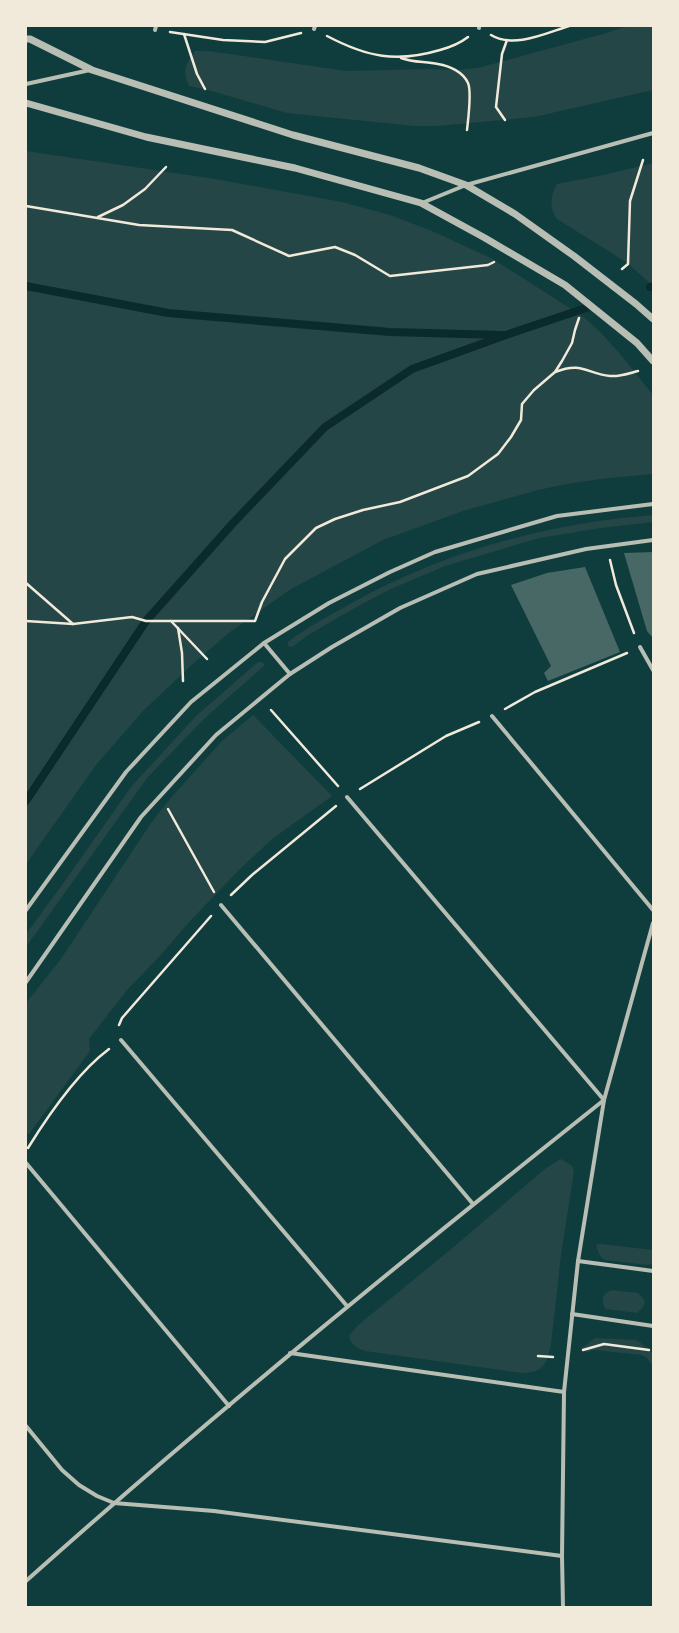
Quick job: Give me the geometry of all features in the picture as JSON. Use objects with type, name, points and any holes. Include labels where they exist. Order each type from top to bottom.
[{"type":"street","points":[[27,38],[92,70],[293,134],[419,168],[466,185],[515,214],[574,256],[653,319]]},
{"type":"street","points":[[26,84],[92,70]]},
{"type":"street","points":[[26,103],[146,137],[295,168],[421,203],[486,238],[565,285],[637,343],[653,361]]},
{"type":"street","points":[[421,203],[466,185],[653,133]]},
{"type":"street","points":[[26,910],[126,772],[191,702],[264,643],[329,603],[390,572],[435,552],[557,516],[653,504]]},
{"type":"street","points":[[26,982],[141,817],[216,735],[290,674],[332,647],[400,608],[477,574],[586,549],[653,540]]},
{"type":"street","points":[[264,643],[290,674]]},
{"type":"street","points":[[640,647],[653,670]]},
{"type":"street","points":[[492,716],[653,910]]},
{"type":"street","points":[[347,797],[604,1100]]},
{"type":"street","points":[[221,905],[473,1204]]},
{"type":"street","points":[[563,1607],[562,1556],[564,1392],[578,1261],[604,1100],[653,923]]},
{"type":"street","points":[[121,1040],[347,1306]]},
{"type":"street","points":[[26,1581],[114,1503],[290,1353],[473,1204],[604,1100]]},
{"type":"street","points":[[26,1163],[229,1406]]},
{"type":"street","points":[[578,1261],[653,1271]]},
{"type":"street","points":[[572,1314],[653,1326]]},
{"type":"street","points":[[290,1353],[564,1392]]},
{"type":"street","points":[[26,1426],[62,1470],[79,1485],[97,1496],[114,1503],[214,1511],[562,1556]]},
{"type":"path","points":[[401,58],[430,53],[460,44],[479,27],[497,38],[507,40],[531,38],[569,26]]},
{"type":"path","points":[[156,28],[223,40],[265,42],[308,32]]},
{"type":"path","points":[[315,28],[347,47],[367,53],[401,58],[411,62],[438,64],[457,70],[468,84],[469,114],[467,130]]},
{"type":"path","points":[[184,34],[197,74],[209,94]]},
{"type":"path","points":[[505,120],[496,107],[502,54],[507,40]]},
{"type":"path","points":[[622,269],[628,264],[630,201],[643,160]]},
{"type":"path","points":[[97,218],[123,206],[145,189],[166,167]]},
{"type":"path","points":[[26,206],[138,225],[232,230],[289,256],[335,247],[355,255],[390,276],[488,265],[495,262]]},
{"type":"path","points":[[555,372],[572,343],[582,312]]},
{"type":"path","points":[[26,621],[73,624],[132,618],[146,621],[255,621],[262,602],[285,559],[316,528],[335,519],[362,510],[400,502],[468,476],[498,454],[512,437],[521,420],[522,404],[534,390],[555,372],[567,367],[577,367],[603,375],[613,376],[638,371]]},
{"type":"path","points":[[606,546],[616,585],[640,647]]},
{"type":"path","points":[[26,583],[73,624]]},
{"type":"path","points":[[170,621],[207,659]]},
{"type":"path","points":[[178,628],[182,653],[183,681]]},
{"type":"path","points":[[26,1152],[48,1116],[94,1060],[121,1040],[118,1028],[122,1018],[221,905],[252,876],[347,797],[261,697]]},
{"type":"path","points":[[160,796],[221,905]]},
{"type":"path","points":[[538,1356],[548,1358],[579,1355],[582,1350],[604,1344],[649,1350]]},
{"type":"shaded area","points":[[628,26],[653,26],[653,90],[534,117],[437,126],[414,126],[287,113],[205,89],[189,86],[185,72],[187,64],[195,51],[209,51],[346,71],[430,69],[457,70],[478,68]]},
{"type":"shaded area","points":[[26,151],[215,179],[342,202],[390,215],[432,231],[493,259],[585,318],[621,355],[653,395],[653,474],[567,484],[538,490],[463,511],[383,540],[291,589],[230,632],[197,660],[143,711],[96,765],[26,864]]},
{"type":"shaded area","points":[[653,163],[653,286],[626,262],[557,219],[554,215],[551,202],[557,184]]},
{"type":"shaded area","points":[[653,515],[653,522],[601,528],[539,538],[445,566],[391,589],[308,635],[292,647],[288,646],[288,642],[303,631],[350,604],[386,585],[459,555],[535,533],[573,525]]},
{"type":"shaded area","points":[[258,662],[262,662],[265,665],[204,719],[147,778],[26,947],[26,934],[131,787],[196,716]]},
{"type":"shaded area","points":[[253,715],[332,796],[272,839],[240,869],[127,990],[89,1039],[90,1051],[29,1134],[26,1134],[26,1003],[61,959],[151,823],[168,801],[222,741]]},
{"type":"shaded area","points":[[561,1159],[571,1165],[574,1171],[561,1255],[551,1344],[544,1365],[536,1371],[523,1373],[365,1351],[353,1344],[349,1336],[357,1326],[455,1246],[546,1168]]},
{"type":"shaded area","points":[[600,1244],[653,1250],[653,1264],[647,1265],[605,1260],[597,1250],[596,1245]]},
{"type":"shaded area","points":[[612,1290],[638,1293],[645,1301],[643,1307],[637,1313],[606,1309],[603,1304],[603,1298],[606,1293]]},
{"type":"shaded area","points":[[595,1338],[636,1340],[653,1354],[653,1366],[647,1358],[642,1355],[594,1350],[588,1352],[582,1350],[582,1348]]},
{"type":"building","points":[[653,552],[653,638],[647,631],[624,553]]},
{"type":"building","points":[[585,567],[620,652],[548,681],[544,673],[551,666],[511,585],[547,573]]},
{"type":"waterway","points":[[26,286],[168,313],[390,332],[502,335]]},
{"type":"waterway","points":[[26,801],[146,621],[234,522],[325,427],[412,369],[586,308]]}]
